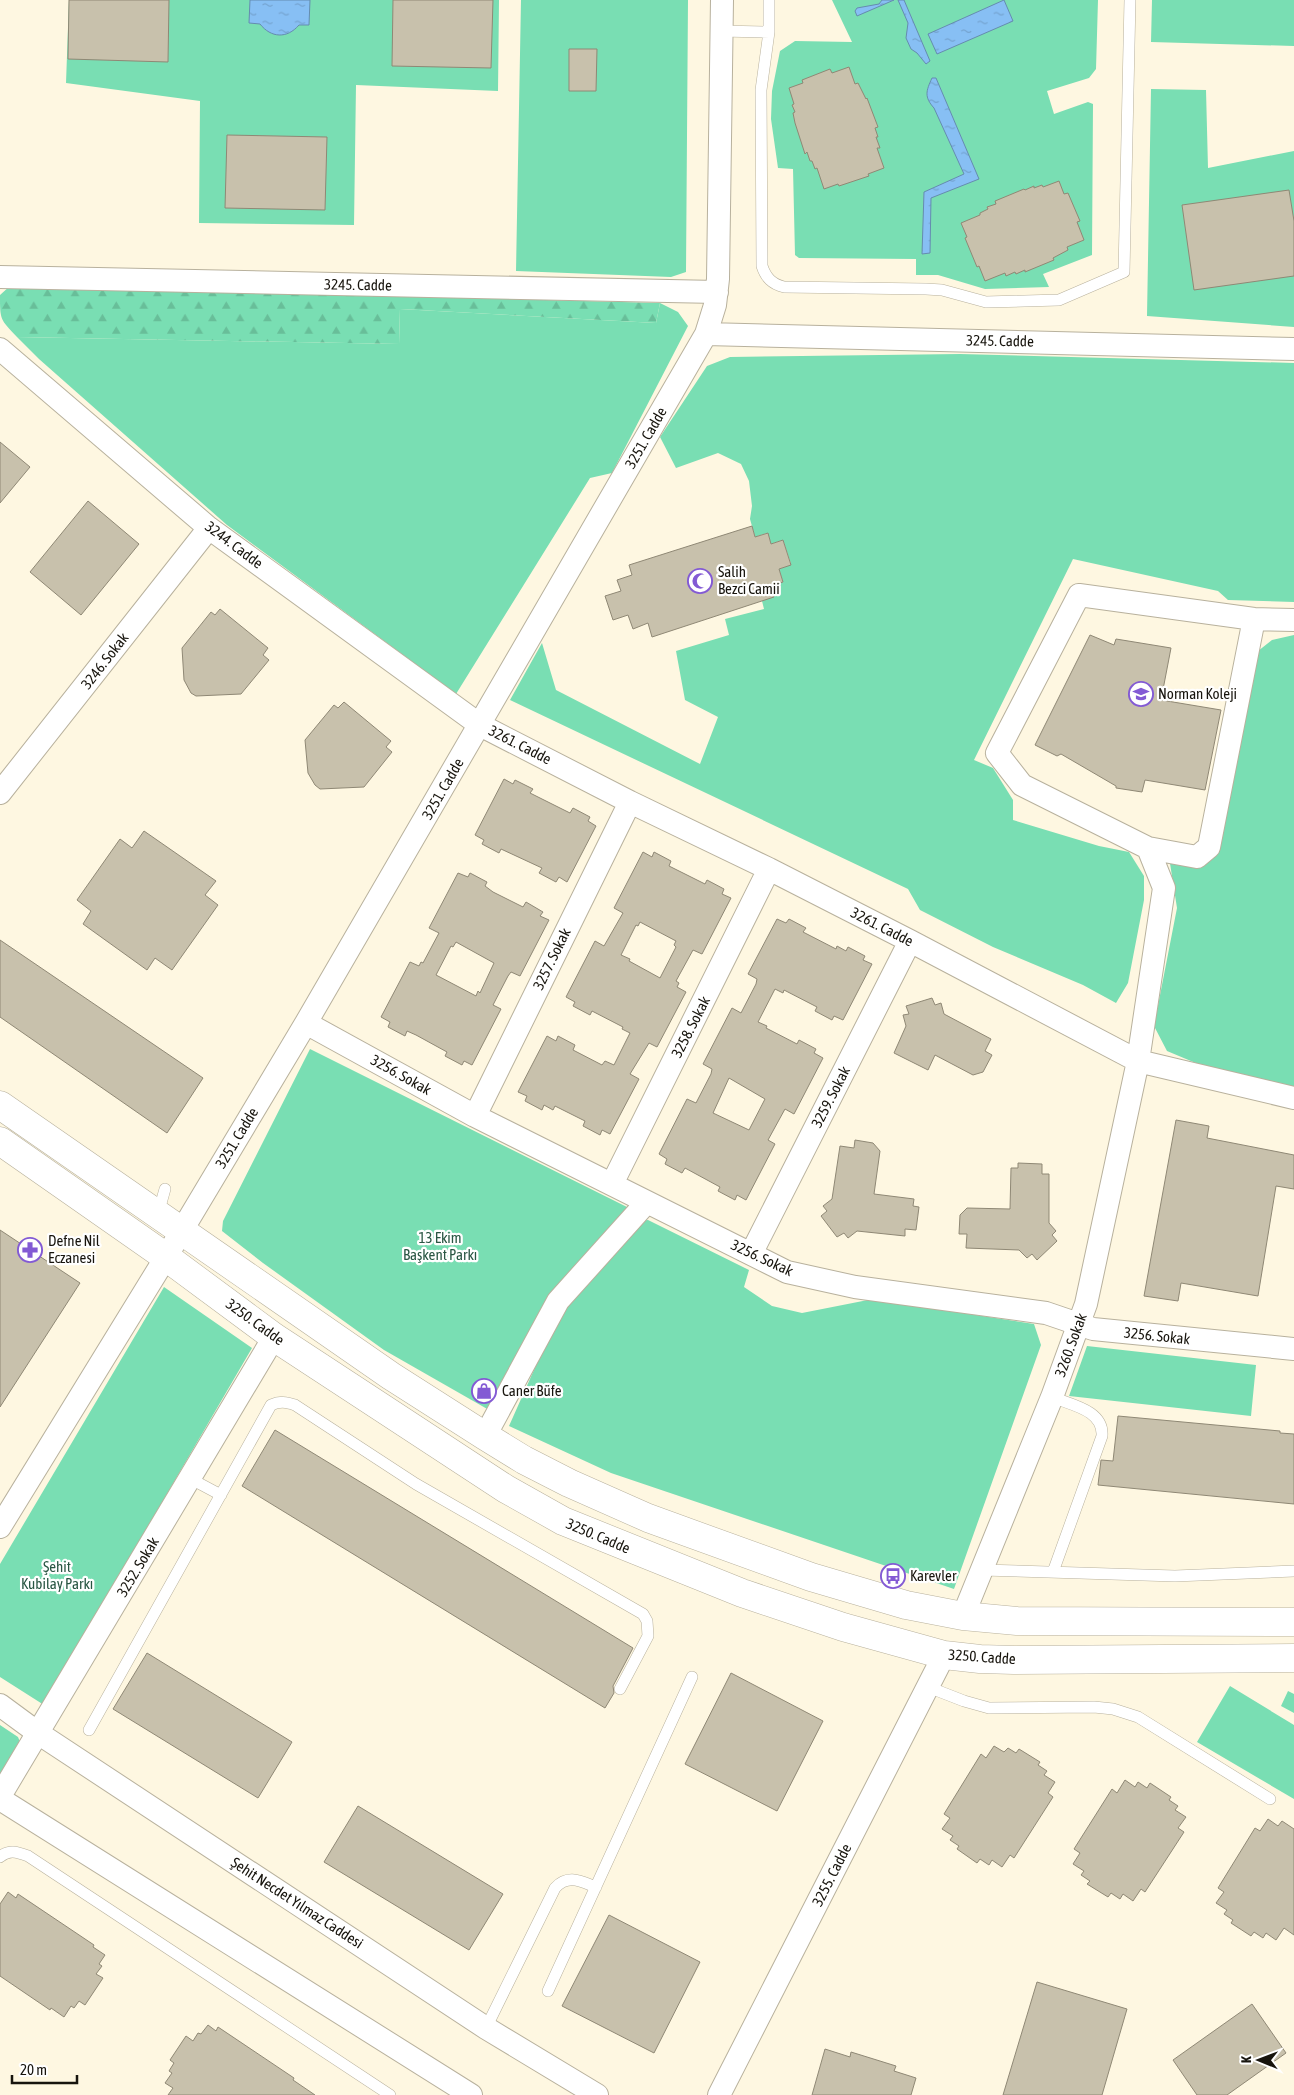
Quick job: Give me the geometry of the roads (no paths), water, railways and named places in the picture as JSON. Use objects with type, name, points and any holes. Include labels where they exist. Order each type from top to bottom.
[{"type":"street","name":"3251. Cadde","points":[[0,1527],[182,1231],[306,1023],[706,334],[717,292],[722,0]]},
{"type":"street","name":"3245. Cadde","points":[[0,277],[717,292]]},
{"type":"street","name":"3245. Cadde","points":[[706,334],[1294,349]]},
{"type":"street","name":"3244. Cadde","points":[[0,349],[209,528],[480,725]]},
{"type":"street","name":"3246. Sokak","points":[[0,793],[209,528]]},
{"type":"street","points":[[1254,619],[1209,847],[1197,857],[1148,848],[1022,784],[997,753],[1079,595],[1254,619],[1294,620]]},
{"type":"street","name":"3261. Cadde","points":[[480,725],[630,802],[769,869],[1138,1061],[1294,1098]]},
{"type":"street","name":"3257. Sokak","points":[[475,1116],[630,802]]},
{"type":"street","name":"3260. Sokak","points":[[963,1616],[1052,1397],[1086,1304],[1138,1061],[1164,888],[1148,848]]},
{"type":"street","name":"3258. Sokak","points":[[612,1184],[769,869]]},
{"type":"street","name":"3259. Sokak","points":[[751,1254],[910,941]]},
{"type":"street","name":"3256. Sokak","points":[[306,1023],[475,1116],[787,1272],[855,1287],[1046,1313],[1093,1330],[1294,1349]]},
{"type":"street","points":[[0,1105],[162,1201],[182,1231],[391,1376],[485,1436],[524,1460],[569,1483],[648,1518],[846,1588],[906,1605],[963,1616],[1017,1621],[1294,1622]]},
{"type":"street","name":"3250. Cadde","points":[[0,1141],[166,1257],[274,1337],[506,1489],[563,1521],[742,1593],[843,1628],[944,1655],[980,1659],[1023,1660],[1294,1658]]},
{"type":"street","points":[[485,1436],[558,1301],[647,1202]]},
{"type":"street","name":"3252. Sokak","points":[[0,1798],[274,1337]]},
{"type":"street","points":[[944,1655],[963,1616]]},
{"type":"street","name":"3255. Cadde","points":[[719,2095],[944,1655]]},
{"type":"street","name":"Şehit Necdet Yılmaz Caddesi","points":[[0,1705],[38,1733],[486,2028],[597,2095]]},
{"type":"street","points":[[0,1798],[471,2095]]},
{"type":"lane","points":[[769,0],[769,32],[761,90],[762,266],[765,275],[771,282],[784,287],[942,290],[986,302],[1059,300],[1124,272],[1130,0]]},
{"type":"lane","points":[[721,31],[769,32]]},
{"type":"lane","points":[[1052,1397],[1091,1412],[1097,1417],[1102,1430],[1102,1436],[1053,1572]]},
{"type":"lane","points":[[89,1730],[271,1405],[286,1402],[295,1405],[416,1484],[643,1614],[648,1621],[648,1636],[620,1689]]},
{"type":"lane","points":[[190,1479],[221,1495]]},
{"type":"lane","points":[[982,1570],[1175,1576],[1294,1571]]},
{"type":"lane","points":[[548,1991],[692,1677]]},
{"type":"lane","points":[[928,1687],[964,1702],[988,1708],[1094,1707],[1113,1709],[1138,1717],[1270,1799]]},
{"type":"lane","points":[[0,1857],[4,1853],[10,1852],[28,1856],[390,2095]]},
{"type":"lane","points":[[486,2028],[555,1888],[561,1882],[568,1880],[578,1880],[596,1887]]},
{"type":"water","points":[[250,0],[310,0],[309,25],[299,25],[284,35],[269,32],[260,24],[249,23]]},
{"type":"water","points":[[882,0],[894,0],[857,16],[855,11],[857,8],[879,4]]},
{"type":"water","points":[[898,0],[904,0],[930,61],[926,64],[911,49],[906,38],[908,23]]},
{"type":"water","points":[[1004,0],[1013,21],[937,54],[928,34]]},
{"type":"water","points":[[932,78],[936,78],[979,179],[931,198],[930,253],[922,254],[924,192],[964,174],[934,108],[927,97],[927,90]]},
{"type":"place","name":"Salih Bezci Camii","points":[[700,581]]},
{"type":"place","name":"Norman Koleji","points":[[1141,694]]},
{"type":"place","name":"Defne Nil Eczanesi","points":[[30,1250]]},
{"type":"place","name":"Caner Büfe","points":[[484,1391]]},
{"type":"place","name":"Karevler","points":[[893,1576]]},
{"type":"park label","name":"13 Ekim Başkent Parkı","points":[[440,1246]]},
{"type":"park label","name":"Şehit Kubilay Parkı","points":[[57,1576]]}]
